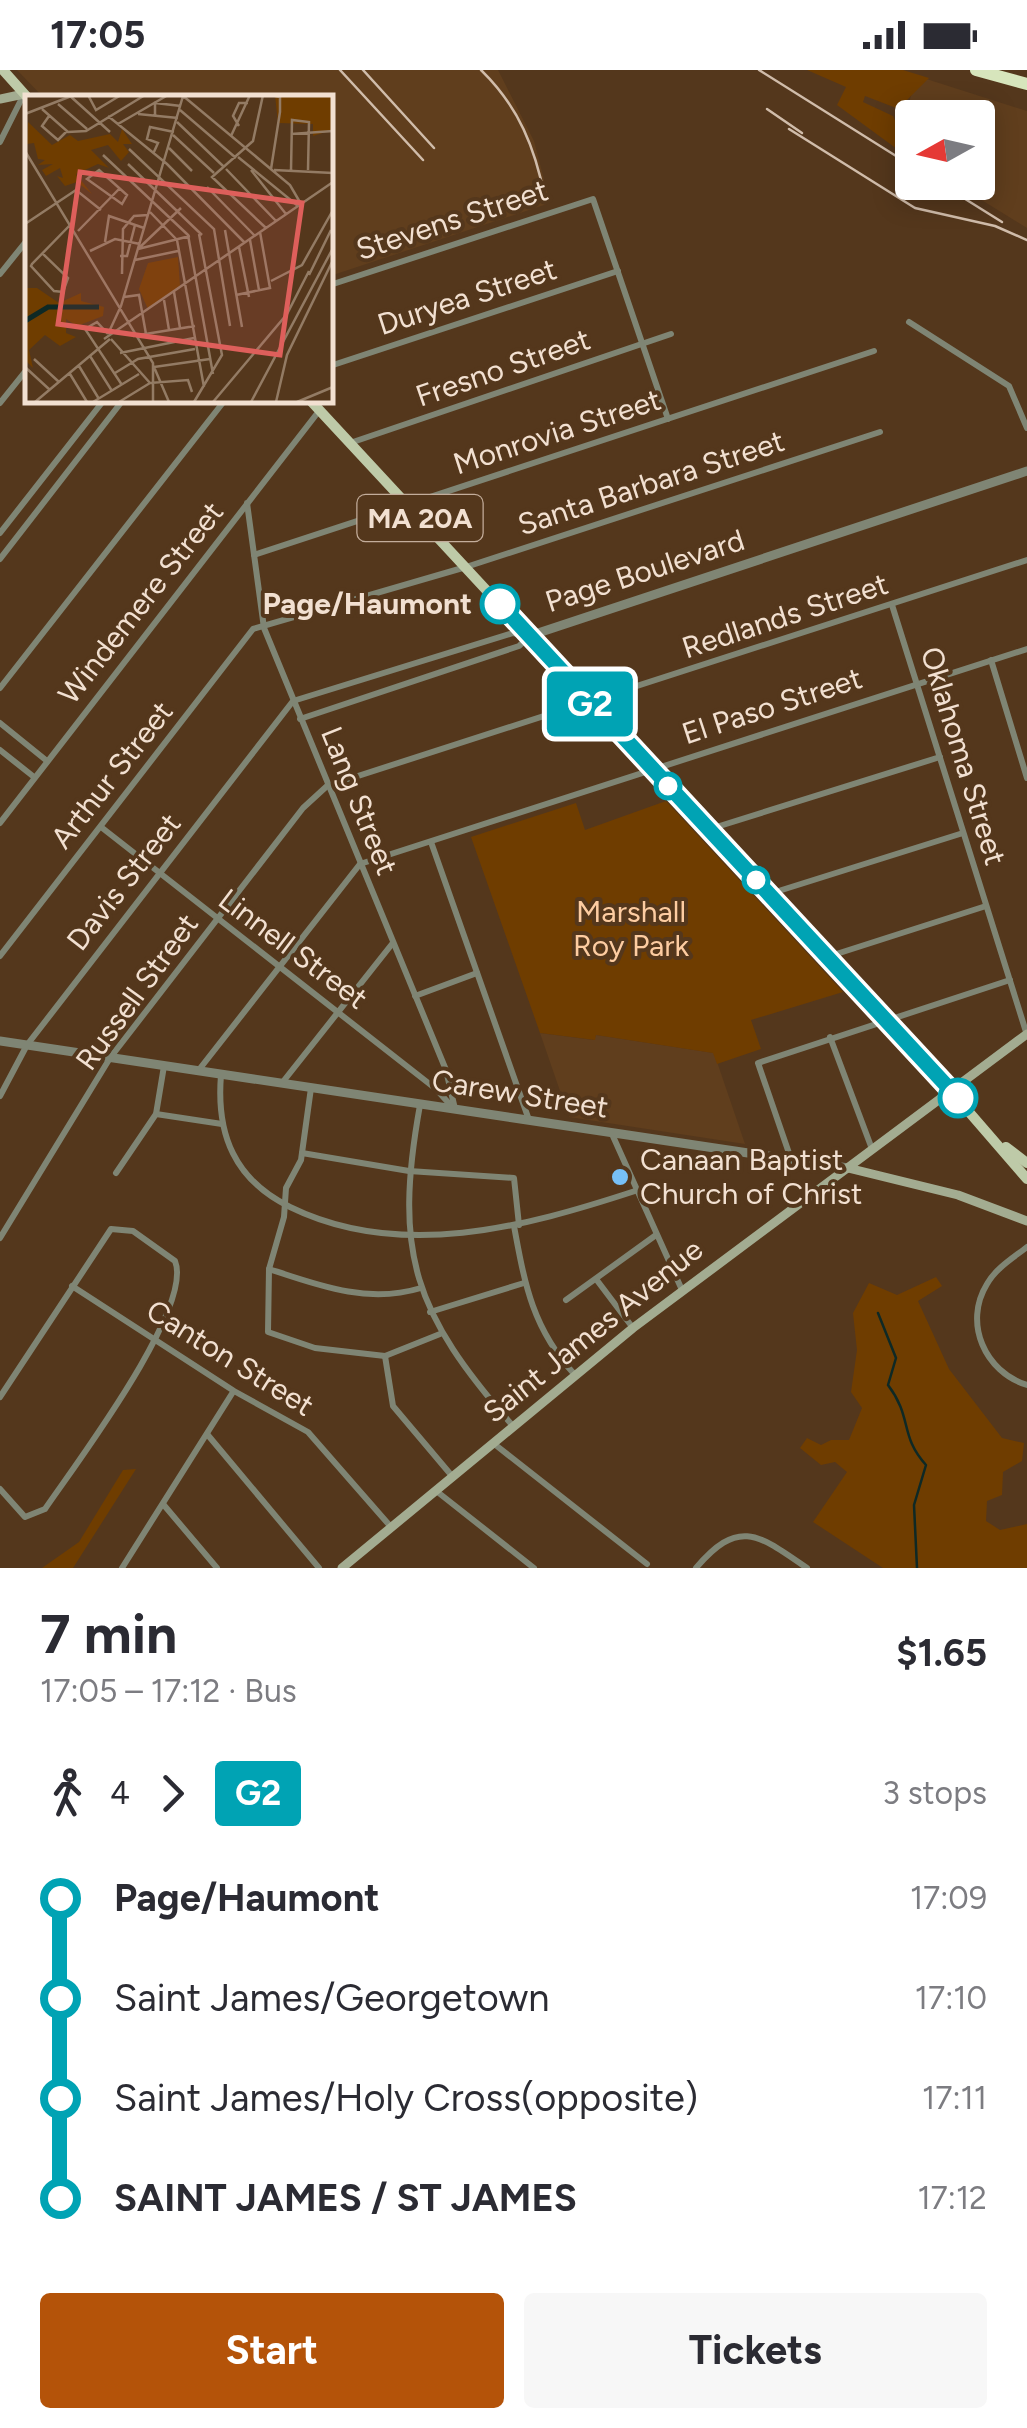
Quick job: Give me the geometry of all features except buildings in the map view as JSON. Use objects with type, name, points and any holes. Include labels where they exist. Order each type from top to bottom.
[{"type":"highway","points":[[976,70],[1027,84]]},
{"type":"main road","points":[[4,76],[25,95]]},
{"type":"main road","points":[[0,99],[25,96]]},
{"type":"main road","name":"Page Boulevard","points":[[312,402],[529,636]]},
{"type":"main road","name":"MA 20A","points":[[529,636],[886,1020],[1027,1179]]},
{"type":"main road","name":"Saint James Avenue","points":[[342,1568],[633,1328],[1027,1035]]},
{"type":"main road","name":"MA 20A","points":[[990,1134],[1027,1163]]},
{"type":"main road","name":"Carew Street","points":[[848,1168],[948,1192],[1027,1222]]},
{"type":"street","points":[[0,142],[25,98]]},
{"type":"street","name":"Stevens Street","points":[[332,284],[589,198],[598,205],[618,271]]},
{"type":"street","points":[[0,274],[25,244]]},
{"type":"street","points":[[618,271],[668,420]]},
{"type":"street","name":"Duryea Street","points":[[332,365],[618,271]]},
{"type":"street","points":[[908,322],[1009,386],[1027,428]]},
{"type":"street","name":"Fresno Street","points":[[350,444],[671,334]]},
{"type":"street","name":"Monrovia Street","points":[[254,555],[874,351]]},
{"type":"street","points":[[0,403],[25,372]]},
{"type":"street","points":[[13,543],[0,533],[105,402]]},
{"type":"street","points":[[0,688],[223,402]]},
{"type":"street","points":[[0,559],[120,403]]},
{"type":"street","name":"Windemere Street","points":[[0,823],[319,411]]},
{"type":"street","points":[[94,412],[106,422]]},
{"type":"street","name":"Santa Barbara Street","points":[[264,628],[880,432]]},
{"type":"street","points":[[54,465],[65,475]]},
{"type":"street","name":"Page Boulevard","points":[[529,636],[1027,472]]},
{"type":"street","points":[[40,482],[52,492]]},
{"type":"street","name":"Lang Street","points":[[247,503],[264,628],[446,1070],[455,1110]]},
{"type":"street","name":"Redlands Street","points":[[328,786],[1027,560]]},
{"type":"street","name":"Oklahoma Street","points":[[892,605],[1027,1035]]},
{"type":"street","name":"Arthur Street","points":[[0,956],[247,635],[264,628]]},
{"type":"street","points":[[293,701],[514,633],[529,636]]},
{"type":"street","points":[[300,719],[519,646],[529,636]]},
{"type":"street","name":"El Paso Street","points":[[360,864],[1027,649]]},
{"type":"street","points":[[991,660],[1027,778]]},
{"type":"street","points":[[399,670],[404,684]]},
{"type":"street","name":"Davis Street","points":[[0,1096],[27,1045],[293,701]]},
{"type":"street","points":[[0,723],[47,761]]},
{"type":"street","points":[[0,750],[34,777]]},
{"type":"street","points":[[710,830],[940,757]]},
{"type":"street","name":"Russell Street","points":[[0,1238],[110,1058],[302,808],[328,786]]},
{"type":"street","name":"Linnell Street","points":[[100,827],[436,1089],[455,1110]]},
{"type":"street","points":[[769,894],[962,833]]},
{"type":"street","points":[[431,842],[530,1121]]},
{"type":"street","points":[[198,1071],[360,864]]},
{"type":"street","points":[[827,957],[986,906]]},
{"type":"street","points":[[281,1084],[393,943]]},
{"type":"street","points":[[414,996],[477,972]]},
{"type":"street","points":[[791,1158],[758,1063],[1010,980]]},
{"type":"street","points":[[830,1037],[872,1150]]},
{"type":"street","name":"Carew Street","points":[[0,1041],[848,1168]]},
{"type":"street","points":[[116,1172],[156,1114],[164,1066]]},
{"type":"street","points":[[221,1075],[222,1124],[242,1171],[284,1204],[338,1226],[408,1235],[516,1225],[635,1191]]},
{"type":"street","points":[[311,1088],[302,1153],[286,1188],[269,1269],[268,1332],[302,1344],[385,1356],[440,1334]]},
{"type":"street","points":[[420,1105],[410,1171],[408,1235],[421,1288],[440,1334],[513,1426]]},
{"type":"street","points":[[156,1114],[222,1124]]},
{"type":"street","points":[[612,1134],[682,1290]]},
{"type":"street","points":[[302,1153],[410,1171],[514,1178],[524,1283],[547,1344],[575,1375]]},
{"type":"street","points":[[0,1397],[111,1229],[133,1231],[172,1257],[178,1269],[172,1307],[156,1340],[42,1513],[25,1516],[0,1489]]},
{"type":"street","points":[[566,1300],[656,1235]]},
{"type":"street","points":[[1027,1247],[989,1280],[978,1304],[977,1323],[990,1360],[1004,1374],[1027,1385]]},
{"type":"street","points":[[269,1269],[367,1296],[394,1296],[421,1288]]},
{"type":"street","points":[[596,1279],[633,1328]]},
{"type":"street","points":[[430,1312],[524,1283]]},
{"type":"street","name":"Canton Street","points":[[72,1286],[234,1391],[308,1432],[390,1528]]},
{"type":"street","points":[[385,1356],[393,1406],[452,1476]]},
{"type":"street","points":[[122,1568],[234,1391]]},
{"type":"street","points":[[207,1434],[319,1568]]},
{"type":"street","points":[[493,1442],[646,1564]]},
{"type":"street","points":[[435,1490],[534,1568]]},
{"type":"street","points":[[163,1504],[217,1568]]},
{"type":"street","points":[[696,1568],[716,1544],[732,1536],[752,1535],[807,1568]]},
{"type":"shaded area","points":[[17,70],[498,70],[534,141],[550,203],[332,275],[332,95],[41,95]]},
{"type":"shaded area","points":[[917,76],[992,100],[910,100]]},
{"type":"shaded area","points":[[995,101],[1027,111],[1027,228],[982,200],[995,200]]},
{"type":"shaded area","points":[[540,1033],[594,1040],[596,1035],[714,1053],[745,1144],[569,1117]]},
{"type":"green space","points":[[807,70],[903,70],[929,78],[907,100],[895,100],[895,108],[865,96],[863,102],[893,116],[895,148],[837,105],[846,87]]},
{"type":"green space","name":"Marshall Roy Park","points":[[666,801],[843,992],[751,1020],[761,1049],[717,1064],[713,1053],[596,1035],[595,1040],[540,1033],[471,837],[576,803],[585,830]]},
{"type":"green space","points":[[936,1277],[942,1286],[918,1301],[949,1369],[1002,1438],[1024,1443],[1022,1461],[1003,1472],[1002,1495],[987,1501],[986,1521],[1000,1530],[1027,1524],[1027,1568],[883,1568],[813,1522],[847,1472],[835,1462],[821,1465],[800,1448],[807,1438],[821,1445],[831,1440],[849,1440],[862,1408],[851,1392],[857,1350],[853,1313],[869,1283],[897,1295]]},
{"type":"green space","points":[[136,1469],[73,1568],[42,1568],[79,1542],[123,1470]]},
{"type":"waterway","points":[[878,1313],[896,1358],[888,1385],[901,1407],[912,1444],[926,1465],[914,1505],[917,1568]]},
{"type":"tram line","points":[[340,70],[423,160]]},
{"type":"tram line","points":[[363,70],[434,148]]},
{"type":"tram line","points":[[481,70],[506,99],[524,129],[545,198]]},
{"type":"railway","points":[[759,70],[895,155]]},
{"type":"railway","points":[[767,109],[802,133]]},
{"type":"railway","points":[[789,129],[915,208],[995,226],[1027,240]]},
{"type":"railway","points":[[967,200],[1002,222]]},
{"type":"bus line","name":"G2","points":[[500,604],[958,1098]]},
{"type":"place","name":"Page/Haumont","points":[[500,604]]},
{"type":"place","name":"Canaan Baptist Church of Christ","points":[[620,1177]]}]
